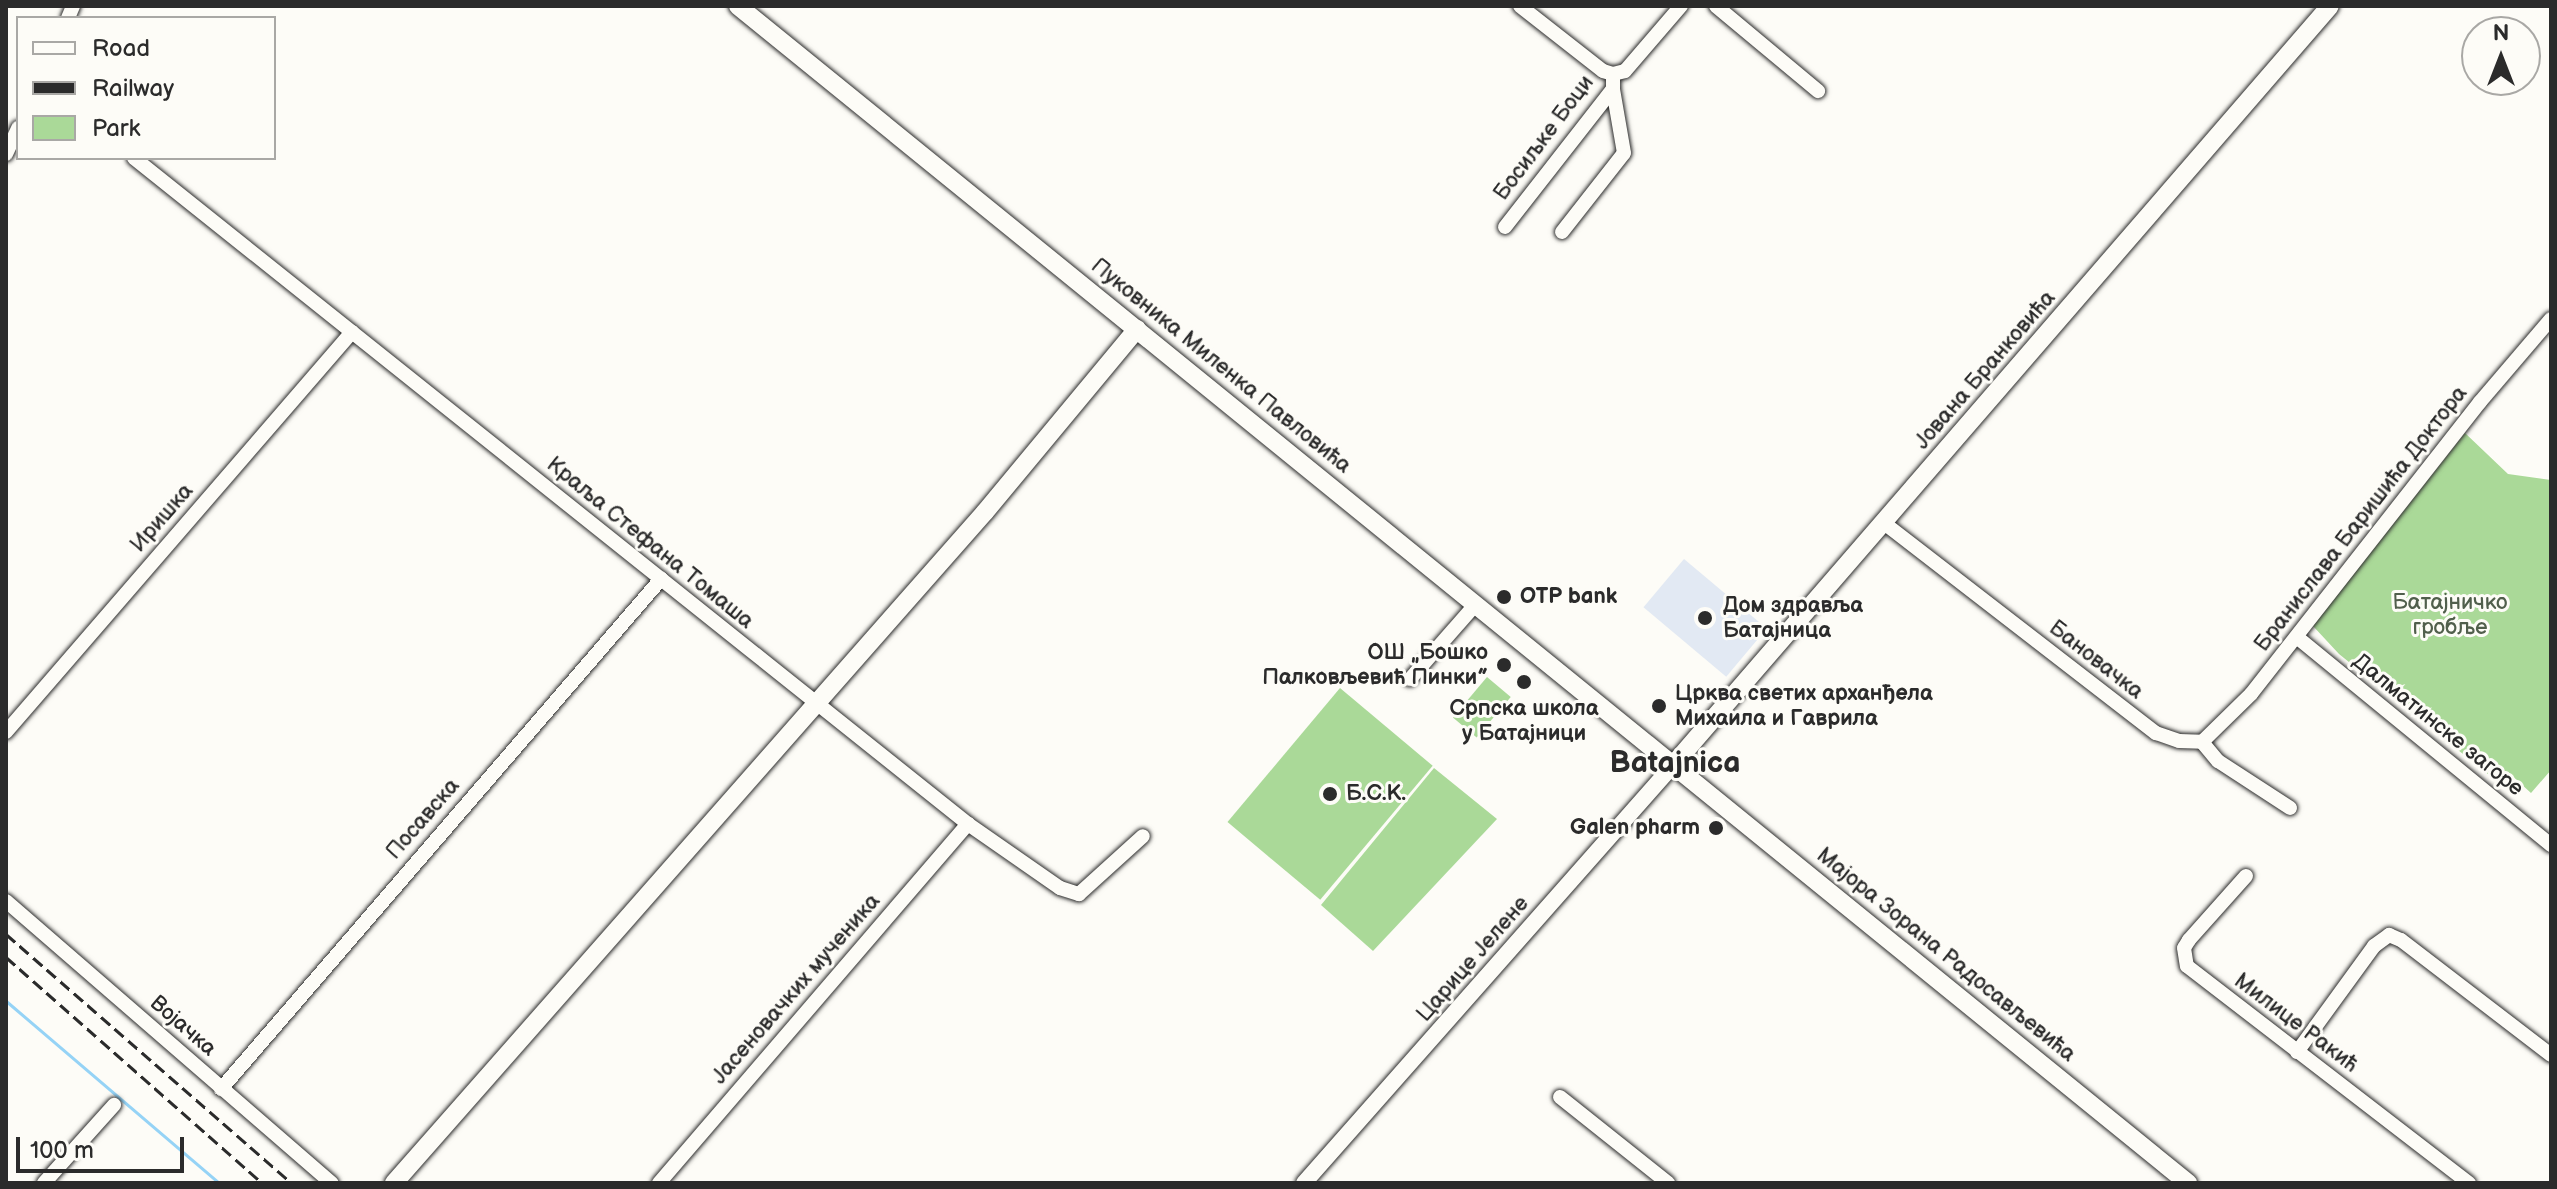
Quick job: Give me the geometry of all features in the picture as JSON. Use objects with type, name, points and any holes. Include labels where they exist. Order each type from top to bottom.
[{"type":"main road","name":"Пуковника Миленка Павловића","points":[[738,6],[1674,764]]},
{"type":"main road","name":"Јована Бранковића","points":[[1674,764],[2330,6]]},
{"type":"main road","points":[[394,1183],[985,512],[1137,329]]},
{"type":"main road","name":"Мајора Зорана Радосављевића","points":[[1674,764],[2188,1183]]},
{"type":"street","points":[[1526,8],[1603,71],[1619,72],[1681,6]]},
{"type":"street","points":[[1716,6],[1818,91]]},
{"type":"street","name":"Босиљке Боци","points":[[1505,227],[1613,89],[1619,72]]},
{"type":"street","points":[[1562,232],[1624,153],[1613,89]]},
{"type":"street","points":[[6,154],[16,132]]},
{"type":"street","name":"Краља Стефана Томаша","points":[[137,160],[968,824],[1071,894],[1087,889],[1143,836]]},
{"type":"street","name":"Бранислава Баришића Доктора","points":[[2202,742],[2251,694],[2298,638],[2480,402],[2551,319]]},
{"type":"street","name":"Иришка","points":[[6,732],[352,332]]},
{"type":"street","name":"Бановачка","points":[[1884,523],[2156,733],[2179,741],[2202,742]]},
{"type":"street","name":"Посавска","points":[[221,1089],[661,579]]},
{"type":"street","points":[[1410,679],[1476,604]]},
{"type":"street","name":"Далматинске загоре","points":[[2298,638],[2551,845]]},
{"type":"street","points":[[2202,742],[2218,761],[2290,808]]},
{"type":"street","name":"Царице Јелене","points":[[1304,1183],[1674,764]]},
{"type":"street","name":"Јасеновачких мученика","points":[[659,1183],[968,824]]},
{"type":"street","name":"Милице Ракић","points":[[2246,876],[2189,940],[2184,957],[2196,975],[2469,1183]]},
{"type":"street","name":"Војачка","points":[[6,901],[332,1183]]},
{"type":"street","points":[[2297,1052],[2374,946],[2389,935],[2401,940],[2551,1055]]},
{"type":"street","points":[[1560,1097],[1668,1183]]},
{"type":"street","points":[[44,1183],[114,1105]]},
{"type":"shaded area","name":"Дом здравља Батајница","points":[[1684,559],[1767,628],[1726,677],[1644,607]]},
{"type":"green space","name":"Батајничко гробље","points":[[2465,433],[2508,474],[2551,480],[2551,770],[2531,793],[2508,772],[2494,779],[2339,654],[2313,626]]},
{"type":"green space","points":[[1487,677],[1511,697],[1477,738],[1453,718]]},
{"type":"green space","name":"Б.С.К.","points":[[1340,688],[1433,766],[1320,900],[1228,822]]},
{"type":"green space","points":[[1434,768],[1497,819],[1373,951],[1321,905]]},
{"type":"waterway","points":[[6,1001],[219,1183]]},
{"type":"railway","points":[[6,934],[291,1183]]},
{"type":"railway","points":[[6,957],[262,1183]]},
{"type":"place","name":"OTP bank","points":[[1504,597]]},
{"type":"place","name":"Дом здравља Батајница","points":[[1705,618]]},
{"type":"place","name":"ОШ „Бошко Палковљевић Пинки”","points":[[1504,665]]},
{"type":"place","name":"Српска школа у Батајници","points":[[1524,682]]},
{"type":"place","name":"Црква светих арханђела Михаила и Гаврила","points":[[1659,706]]},
{"type":"place","name":"Б.С.К.","points":[[1330,794]]},
{"type":"place","name":"Galen pharm","points":[[1716,828]]},
{"type":"district","name":"Batajnica","points":[[1675,763]]}]
